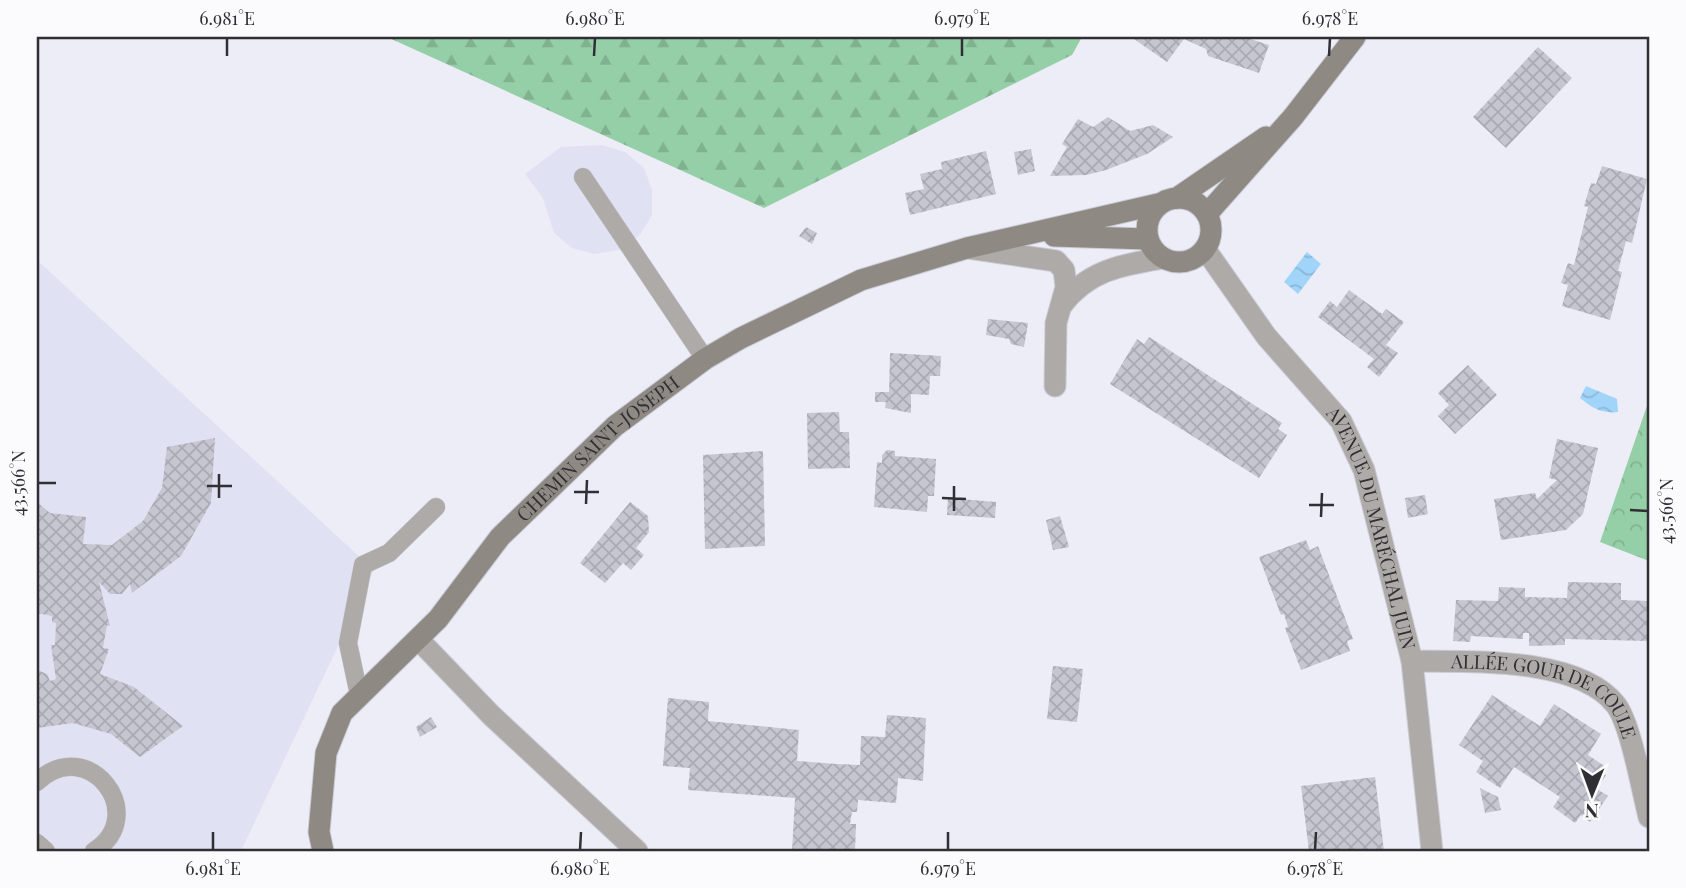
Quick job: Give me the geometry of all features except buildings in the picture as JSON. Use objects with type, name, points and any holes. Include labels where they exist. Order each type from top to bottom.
[{"type":"main road","name":"CHEMIN SAINT-JOSEPH","points":[[1207,214],[1293,117],[1355,37]]},
{"type":"main road","name":"CHEMIN SAINT-JOSEPH","points":[[318,845],[326,753],[342,713],[438,620],[500,537],[615,426],[705,359],[790,313],[861,280],[967,248],[1167,201],[1293,117]]},
{"type":"main road","points":[[1167,201],[1194,202],[1207,214],[1211,232],[1205,249],[1198,256],[1181,262],[1163,258],[1147,239],[1148,220],[1167,201]]},
{"type":"main road","name":"CHEMIN SAINT-JOSEPH","points":[[1031,235],[1147,239]]},
{"type":"street","points":[[967,248],[1056,261],[1063,270],[1066,287],[1056,323],[1055,386]]},
{"type":"street","name":"AVENUE DU MARÉCHAL JUIN","points":[[1205,249],[1266,336],[1341,421],[1364,470],[1412,661],[1432,851]]},
{"type":"street","points":[[1060,307],[1077,288],[1108,268],[1163,258]]},
{"type":"street","points":[[418,639],[491,715],[637,851]]},
{"type":"street","name":"ALLÉE GOUR DE COULE","points":[[1412,661],[1545,668],[1589,684],[1616,705],[1626,729],[1649,817]]},
{"type":"lane","points":[[583,177],[705,359]]},
{"type":"lane","points":[[359,695],[348,643],[363,565],[389,553],[436,507]]},
{"type":"lane","points":[[37,782],[58,768],[74,767],[102,778],[111,791],[116,821],[111,835],[94,851]]},
{"type":"lane","points":[[37,843],[46,851]]},
{"type":"shaded area","points":[[602,145],[625,152],[644,168],[652,190],[652,215],[640,235],[620,250],[594,254],[572,248],[554,233],[543,198],[525,174],[561,147]]},
{"type":"shaded area","points":[[37,260],[374,570],[241,851],[37,851]]},
{"type":"green space","points":[[387,37],[1082,37],[1072,55],[764,208]]},
{"type":"green space","points":[[1649,400],[1649,561],[1600,542]]},
{"type":"water","points":[[1307,252],[1321,264],[1298,294],[1284,282]]},
{"type":"water","points":[[1586,386],[1617,399],[1618,412],[1598,410],[1580,398]]}]
